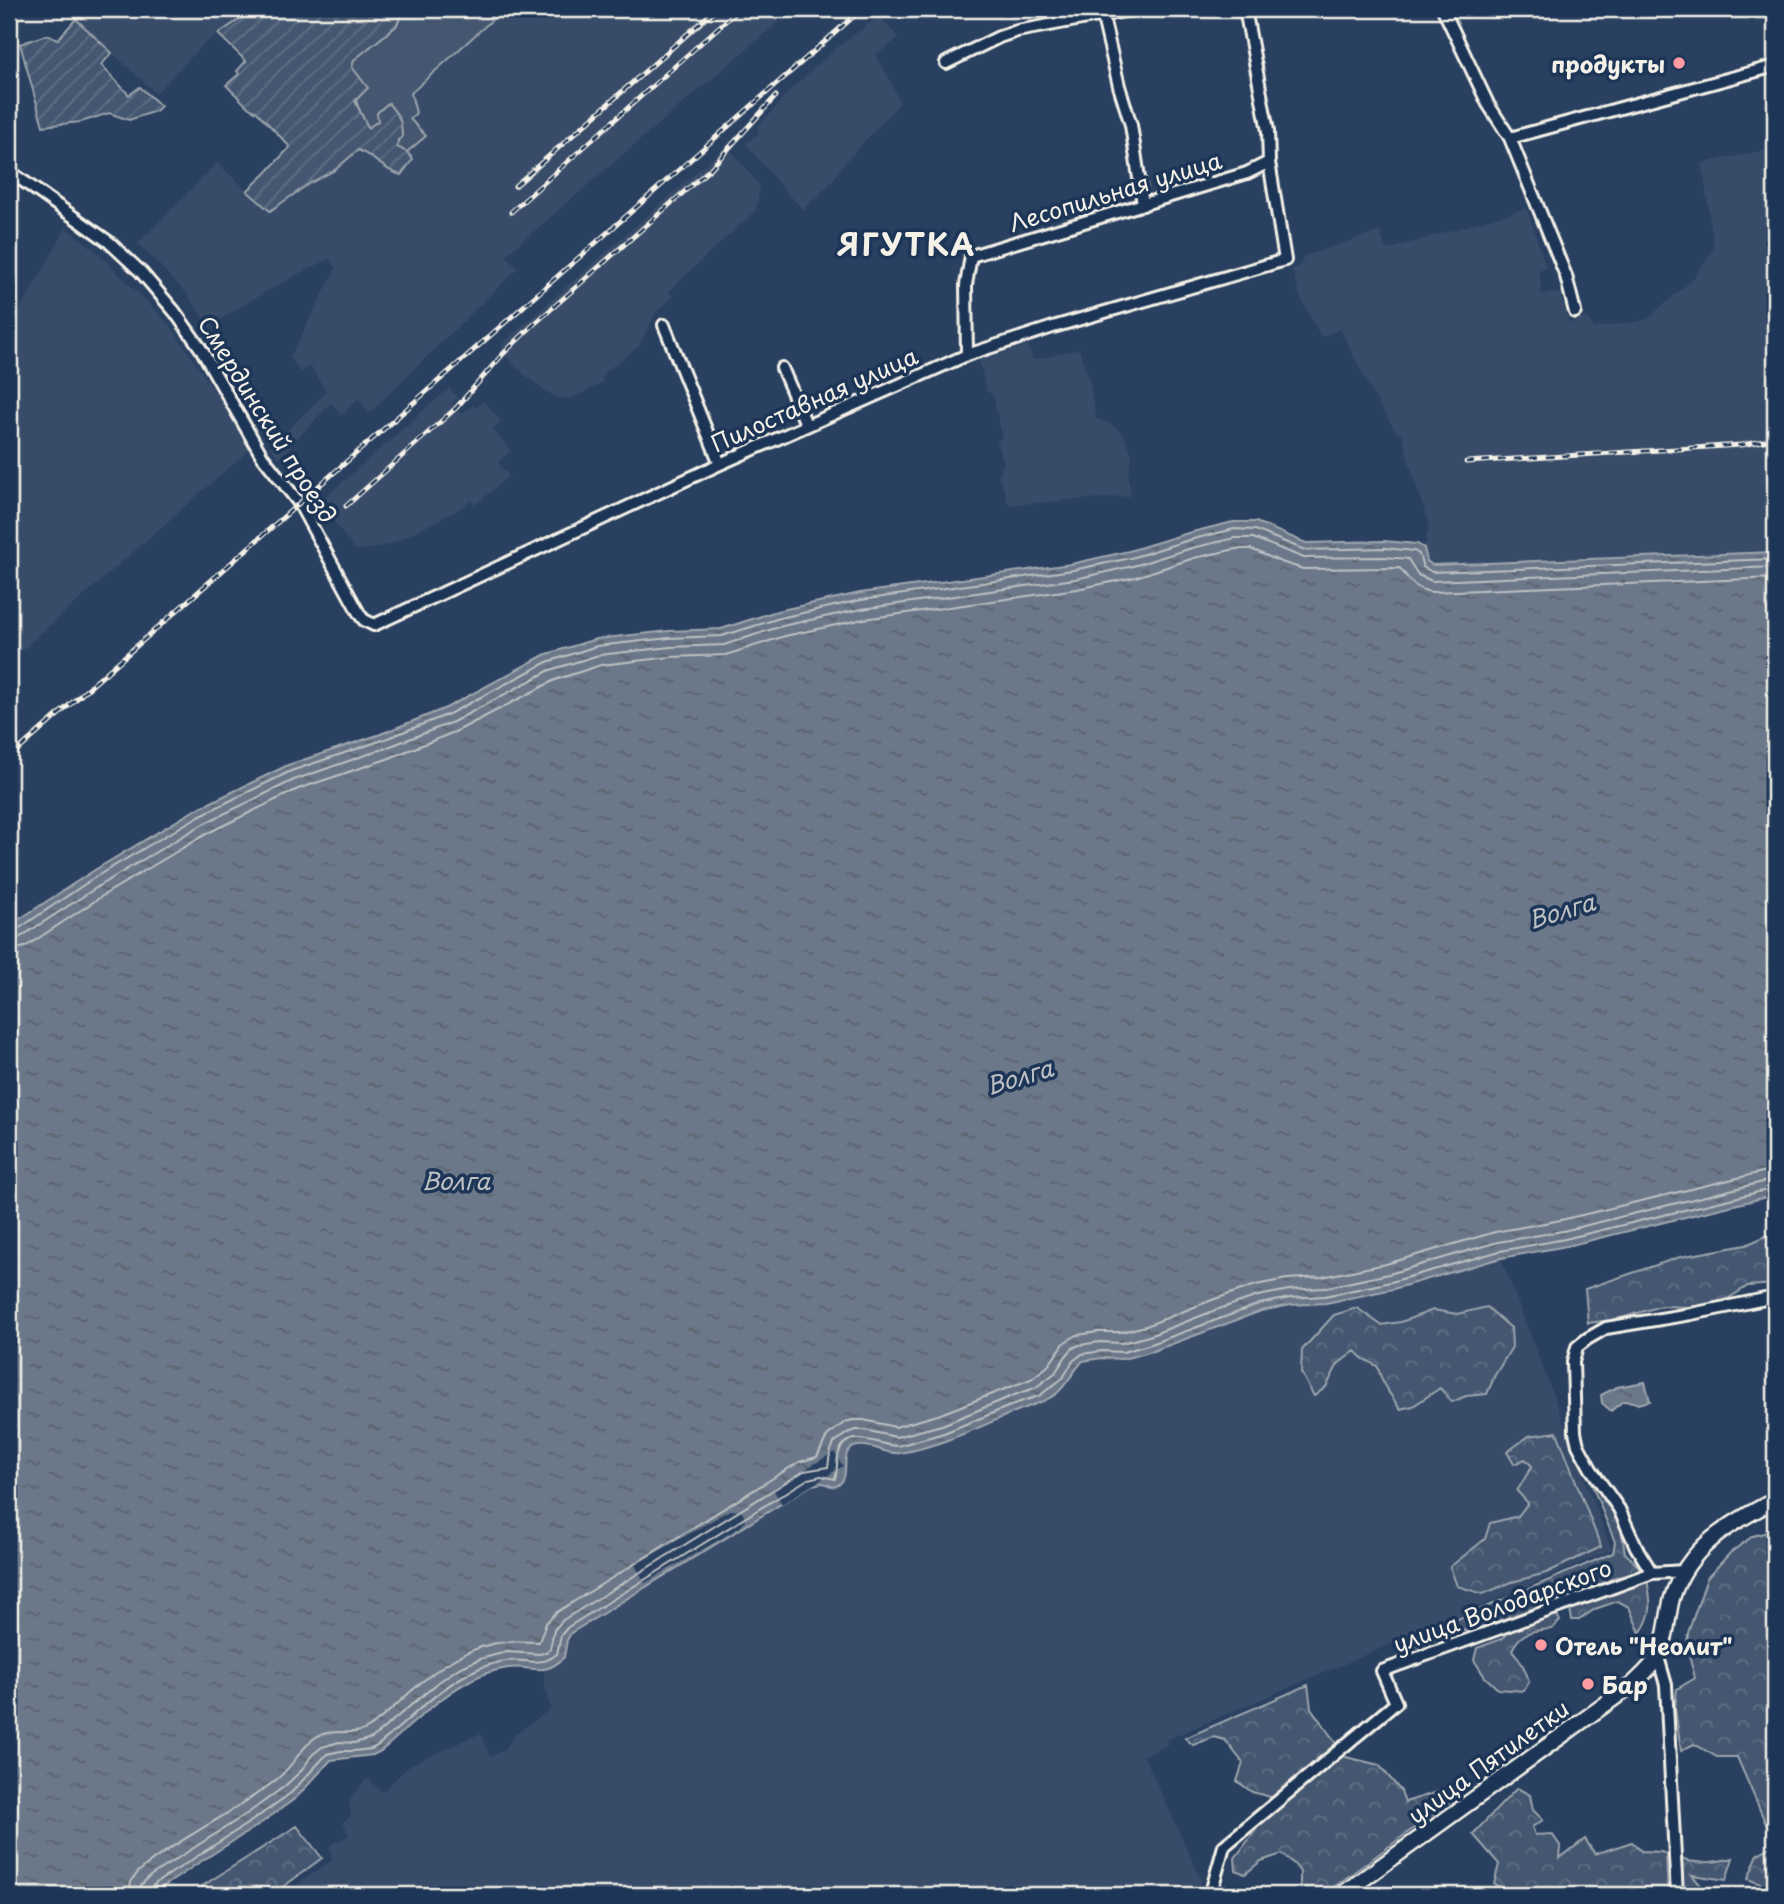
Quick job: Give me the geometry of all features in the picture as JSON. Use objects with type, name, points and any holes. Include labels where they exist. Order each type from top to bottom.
[{"type":"main road","name":"улица Пятилетки","points":[[1341,1895],[1622,1693],[1643,1675],[1658,1657],[1672,1599],[1684,1571],[1694,1557],[1713,1537],[1775,1500]]},
{"type":"street","points":[[946,64],[1017,30],[1102,12],[1136,9]]},
{"type":"street","points":[[1245,9],[1268,131],[1269,162]]},
{"type":"street","points":[[1443,9],[1488,104],[1510,138],[1566,276],[1575,312]]},
{"type":"street","points":[[1102,12],[1131,125],[1143,205]]},
{"type":"street","points":[[1510,138],[1775,66]]},
{"type":"street","name":"Лесопильная улица","points":[[968,355],[967,285],[971,256],[1247,173],[1269,162]]},
{"type":"street","name":"Пилоставная улица","points":[[378,623],[806,424],[968,355],[1054,327],[1285,260],[1269,162]]},
{"type":"street","name":"Смердинский проезд","points":[[9,171],[109,242],[141,272],[194,339],[262,456],[299,503],[360,615],[369,623],[378,623]]},
{"type":"street","points":[[664,325],[720,464]]},
{"type":"street","points":[[782,368],[806,424]]},
{"type":"street","points":[[1684,1571],[1652,1573],[1636,1547],[1619,1509],[1583,1455],[1575,1432],[1573,1362],[1577,1347],[1606,1328],[1775,1297]]},
{"type":"street","name":"улица Володарского","points":[[1212,1895],[1224,1846],[1396,1703],[1382,1671],[1652,1573]]},
{"type":"street","points":[[1658,1657],[1666,1685],[1678,1895]]},
{"type":"shaded area","points":[[64,9],[255,9],[204,44],[156,93]]},
{"type":"shaded area","points":[[504,9],[793,9],[506,255],[518,268],[369,413],[358,399],[341,416],[331,403],[279,458],[270,447],[326,392],[310,366],[301,373],[290,357],[336,268],[330,259],[238,308],[210,327],[186,293],[138,243],[217,163],[270,211],[310,183],[335,170],[358,150],[369,154],[394,173],[402,175],[413,159],[407,152],[425,136],[410,119],[416,113],[411,93]]},
{"type":"shaded area","points":[[879,16],[899,38],[875,56],[889,77],[900,103],[848,159],[828,186],[803,210],[746,144],[759,133],[758,126],[785,95],[834,50]]},
{"type":"shaded area","points":[[727,145],[760,187],[756,210],[669,291],[673,297],[657,311],[639,346],[603,374],[602,383],[573,398],[558,398],[543,390],[501,351],[504,342]]},
{"type":"shaded area","points":[[1775,148],[1775,552],[1432,566],[1428,563],[1424,548],[1429,526],[1402,434],[1396,432],[1372,393],[1340,329],[1321,337],[1300,297],[1292,269],[1299,267],[1302,257],[1380,231],[1386,250],[1527,208],[1546,268],[1539,270],[1542,294],[1560,293],[1569,323],[1587,317],[1594,328],[1646,320],[1692,280],[1714,248],[1702,163]]},
{"type":"shaded area","points":[[66,228],[94,249],[171,326],[244,436],[249,450],[19,653],[9,642],[9,326]]},
{"type":"shaded area","points":[[1028,345],[1033,360],[1079,349],[1090,383],[1096,419],[1109,423],[1123,433],[1132,454],[1128,477],[1131,496],[1009,505],[999,476],[1004,462],[997,442],[1002,437],[993,395],[986,391],[979,360]]},
{"type":"shaded area","points":[[449,388],[458,398],[452,403],[461,414],[484,401],[501,421],[493,429],[511,451],[498,462],[509,476],[475,505],[471,500],[443,518],[391,544],[355,550],[324,508],[323,499]]},
{"type":"shaded area","points":[[1501,1258],[1612,1550],[1166,1740],[1168,1745],[1144,1756],[1202,1881],[1191,1895],[283,1895],[332,1860],[330,1844],[349,1836],[343,1822],[351,1816],[349,1801],[367,1778],[382,1792],[410,1765],[481,1733],[490,1757],[505,1749],[514,1735],[551,1709],[542,1670],[553,1666],[564,1657],[571,1633],[812,1485],[822,1483],[833,1487],[842,1481],[845,1458],[848,1451],[854,1447],[899,1453],[946,1440],[1042,1403],[1068,1383],[1083,1361],[1123,1359],[1153,1351],[1261,1311],[1291,1305],[1326,1303],[1392,1289]]},
{"type":"green space","points":[[255,9],[405,9],[396,26],[354,60],[352,67],[368,88],[355,101],[368,128],[378,121],[377,113],[388,103],[400,119],[402,138],[398,140],[397,147],[413,159],[401,175],[358,150],[335,170],[310,183],[270,211],[247,191],[290,147],[257,112],[249,108],[226,85],[239,74],[237,71],[246,61],[218,34]]},
{"type":"green space","points":[[405,9],[504,9],[411,93],[416,113],[410,119],[426,136],[407,152],[397,148],[398,139],[389,103],[378,113],[379,120],[369,128],[357,104],[352,78],[353,60],[396,26]]},
{"type":"green space","points":[[76,19],[112,53],[101,65],[129,95],[140,87],[161,106],[156,111],[129,120],[109,113],[81,122],[43,126],[20,44],[46,35],[58,39]]},
{"type":"green space","points":[[1775,1232],[1775,1284],[1748,1286],[1721,1303],[1689,1307],[1661,1306],[1618,1319],[1588,1323],[1585,1289],[1680,1257],[1746,1245]]},
{"type":"green space","points":[[1487,1307],[1511,1328],[1512,1347],[1487,1394],[1466,1396],[1452,1402],[1440,1388],[1413,1406],[1400,1409],[1384,1385],[1377,1366],[1355,1351],[1338,1364],[1326,1387],[1314,1396],[1301,1373],[1302,1350],[1334,1315],[1357,1308],[1381,1325],[1401,1322],[1433,1310],[1457,1314]]},
{"type":"green space","points":[[1557,1432],[1601,1547],[1546,1573],[1512,1582],[1483,1594],[1457,1586],[1450,1567],[1485,1539],[1490,1523],[1518,1516],[1528,1503],[1517,1491],[1532,1466],[1525,1459],[1514,1464],[1507,1452],[1529,1436]]},
{"type":"green space","points":[[1590,1480],[1597,1483],[1619,1515],[1625,1553],[1640,1568],[1593,1589],[1577,1591],[1565,1598],[1552,1597],[1534,1610],[1518,1616],[1468,1631],[1453,1630],[1436,1638],[1424,1650],[1416,1645],[1415,1637],[1613,1553],[1615,1542]]},
{"type":"green space","points":[[1775,1530],[1775,1890],[1748,1879],[1758,1854],[1771,1847],[1770,1833],[1737,1757],[1717,1757],[1694,1744],[1681,1751],[1675,1708],[1677,1689],[1695,1678],[1687,1647],[1688,1633],[1707,1578],[1730,1553],[1753,1536]]},
{"type":"green space","points":[[1647,1580],[1650,1607],[1648,1620],[1640,1633],[1629,1607],[1618,1601],[1595,1609],[1579,1620],[1572,1620],[1570,1609],[1590,1599],[1615,1594]]},
{"type":"green space","points":[[1556,1613],[1560,1621],[1552,1629],[1528,1633],[1519,1639],[1512,1650],[1528,1677],[1529,1682],[1524,1691],[1498,1689],[1485,1677],[1474,1660],[1477,1648],[1502,1639],[1514,1628]]},
{"type":"green space","points":[[1308,1685],[1311,1708],[1346,1757],[1379,1765],[1401,1791],[1405,1802],[1463,1784],[1463,1792],[1323,1895],[1303,1895],[1300,1872],[1282,1854],[1261,1861],[1245,1874],[1236,1870],[1235,1858],[1256,1830],[1274,1798],[1252,1792],[1237,1781],[1243,1763],[1225,1740],[1214,1737],[1193,1745],[1185,1738]]},
{"type":"green space","points":[[1517,1788],[1530,1795],[1533,1810],[1543,1820],[1532,1827],[1535,1835],[1552,1834],[1561,1847],[1560,1858],[1585,1839],[1595,1854],[1632,1842],[1641,1851],[1666,1854],[1668,1895],[1514,1895],[1494,1884],[1499,1864],[1473,1834]]},
{"type":"green space","points":[[297,1826],[322,1858],[272,1895],[188,1895]]},
{"type":"green space","points":[[1733,1858],[1726,1880],[1692,1875],[1709,1895],[1691,1895],[1683,1889],[1681,1859],[1707,1862]]},
{"type":"water","name":"Волга","points":[[1233,522],[1256,522],[1306,543],[1384,541],[1417,544],[1424,548],[1427,561],[1432,565],[1775,552],[1775,1195],[1567,1246],[1501,1258],[1393,1289],[1326,1303],[1291,1305],[1261,1311],[1153,1351],[1123,1359],[1083,1361],[1064,1386],[1051,1397],[945,1441],[900,1453],[873,1447],[851,1448],[846,1458],[844,1476],[838,1485],[812,1485],[571,1633],[564,1657],[551,1667],[508,1668],[487,1673],[445,1697],[381,1751],[373,1755],[331,1760],[296,1798],[151,1895],[9,1895],[9,926],[93,871],[195,810],[288,765],[378,735],[446,708],[544,655],[596,639],[669,631],[721,629],[777,611],[860,593],[1071,564]]},
{"type":"water","points":[[1645,1382],[1650,1401],[1638,1404],[1623,1401],[1611,1411],[1602,1403],[1601,1395],[1617,1387]]},
{"type":"pier","points":[[834,1452],[843,1466],[782,1504],[773,1489]]},
{"type":"pier","points":[[730,1510],[741,1511],[744,1516],[745,1522],[739,1528],[645,1583],[635,1565]]},
{"type":"railway","points":[[515,186],[716,9]]},
{"type":"railway","points":[[511,212],[739,9]]},
{"type":"railway","points":[[9,758],[862,9]]},
{"type":"railway","points":[[346,506],[456,408],[503,354],[532,326],[710,169],[776,96]]},
{"type":"railway","points":[[1466,462],[1741,445],[1775,439]]},
{"type":"place","name":"продукты","points":[[1679,63]]},
{"type":"place","name":"Отель \"Неолит\"","points":[[1541,1645]]},
{"type":"place","name":"Бар","points":[[1588,1684]]},
{"type":"district","name":"ЯГУТКА","points":[[907,243]]}]
